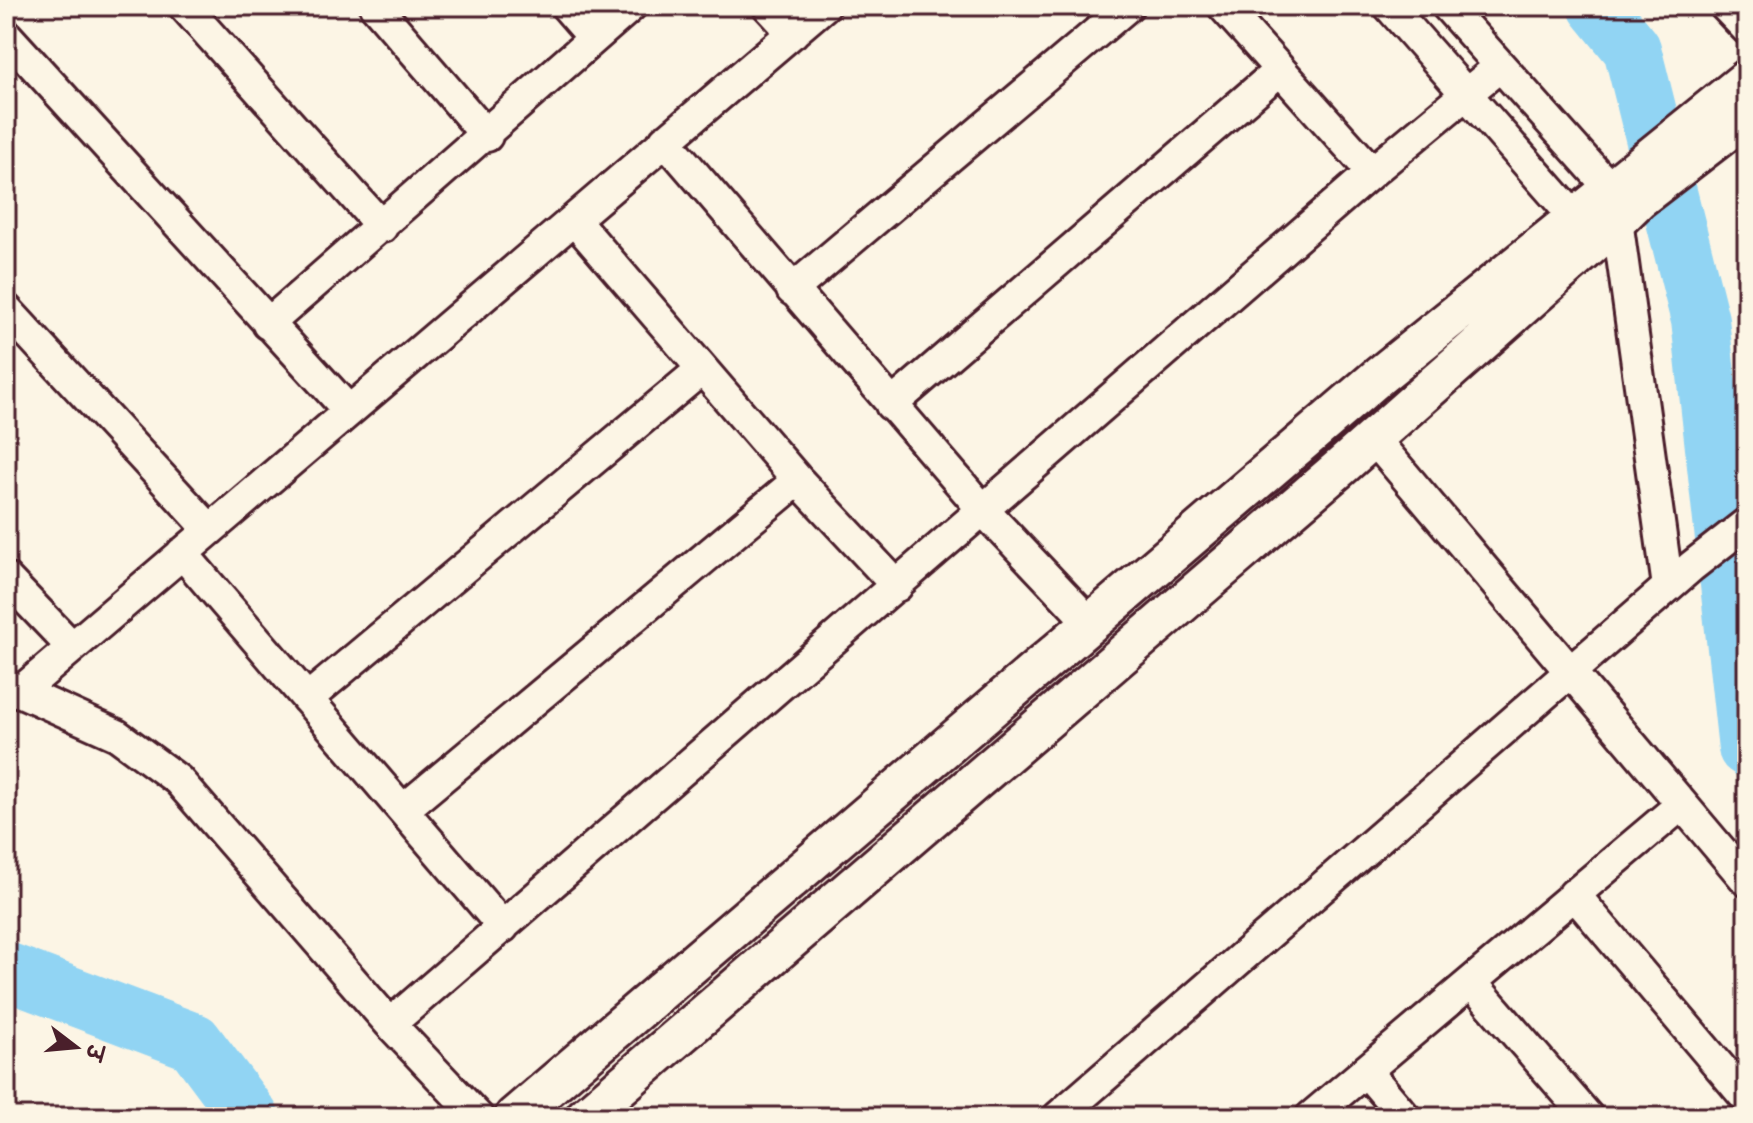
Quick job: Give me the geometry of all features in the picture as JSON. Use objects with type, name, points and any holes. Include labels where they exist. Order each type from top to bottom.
[{"type":"street","points":[[184,6],[382,227]]},
{"type":"street","points":[[375,6],[487,136]]},
{"type":"street","points":[[566,6],[593,37]]},
{"type":"street","points":[[268,324],[487,136],[593,37],[631,6]]},
{"type":"street","points":[[768,6],[793,33]]},
{"type":"street","points":[[13,688],[72,647],[824,6]]},
{"type":"street","points":[[792,290],[1128,6]]},
{"type":"street","points":[[1223,6],[1372,172]]},
{"type":"street","points":[[1389,6],[1465,94],[1614,208]]},
{"type":"street","points":[[1447,6],[1500,66],[1614,208],[1668,587]]},
{"type":"street","points":[[1725,6],[1747,29]]},
{"type":"street","points":[[6,35],[349,411]]},
{"type":"street","points":[[390,1024],[1372,172],[1500,66]]},
{"type":"street","points":[[891,405],[1280,70]]},
{"type":"street","points":[[585,1117],[1373,438],[1614,208],[1739,104]]},
{"type":"street","points":[[665,140],[984,511],[1090,623]]},
{"type":"street","points":[[514,1117],[1378,377],[1614,208]]},
{"type":"street","points":[[575,221],[798,480],[897,586]]},
{"type":"street","points":[[6,309],[210,530]]},
{"type":"street","points":[[307,699],[702,369]]},
{"type":"street","points":[[1373,438],[1747,881]]},
{"type":"street","points":[[403,810],[798,480]]},
{"type":"street","points":[[1058,1117],[1692,566],[1747,523]]},
{"type":"street","points":[[182,553],[503,927]]},
{"type":"street","points":[[6,578],[72,647]]},
{"type":"street","points":[[13,688],[117,735],[178,780],[390,1024],[478,1117]]},
{"type":"street","points":[[1311,1117],[1682,804]]},
{"type":"street","points":[[1574,894],[1747,1099]]},
{"type":"street","points":[[1471,982],[1588,1117]]},
{"type":"street","points":[[1366,1071],[1405,1117]]},
{"type":"waterway","points":[[1597,6],[1632,49],[1700,320],[1747,748]]},
{"type":"waterway","points":[[6,971],[194,1042],[250,1117]]}]
